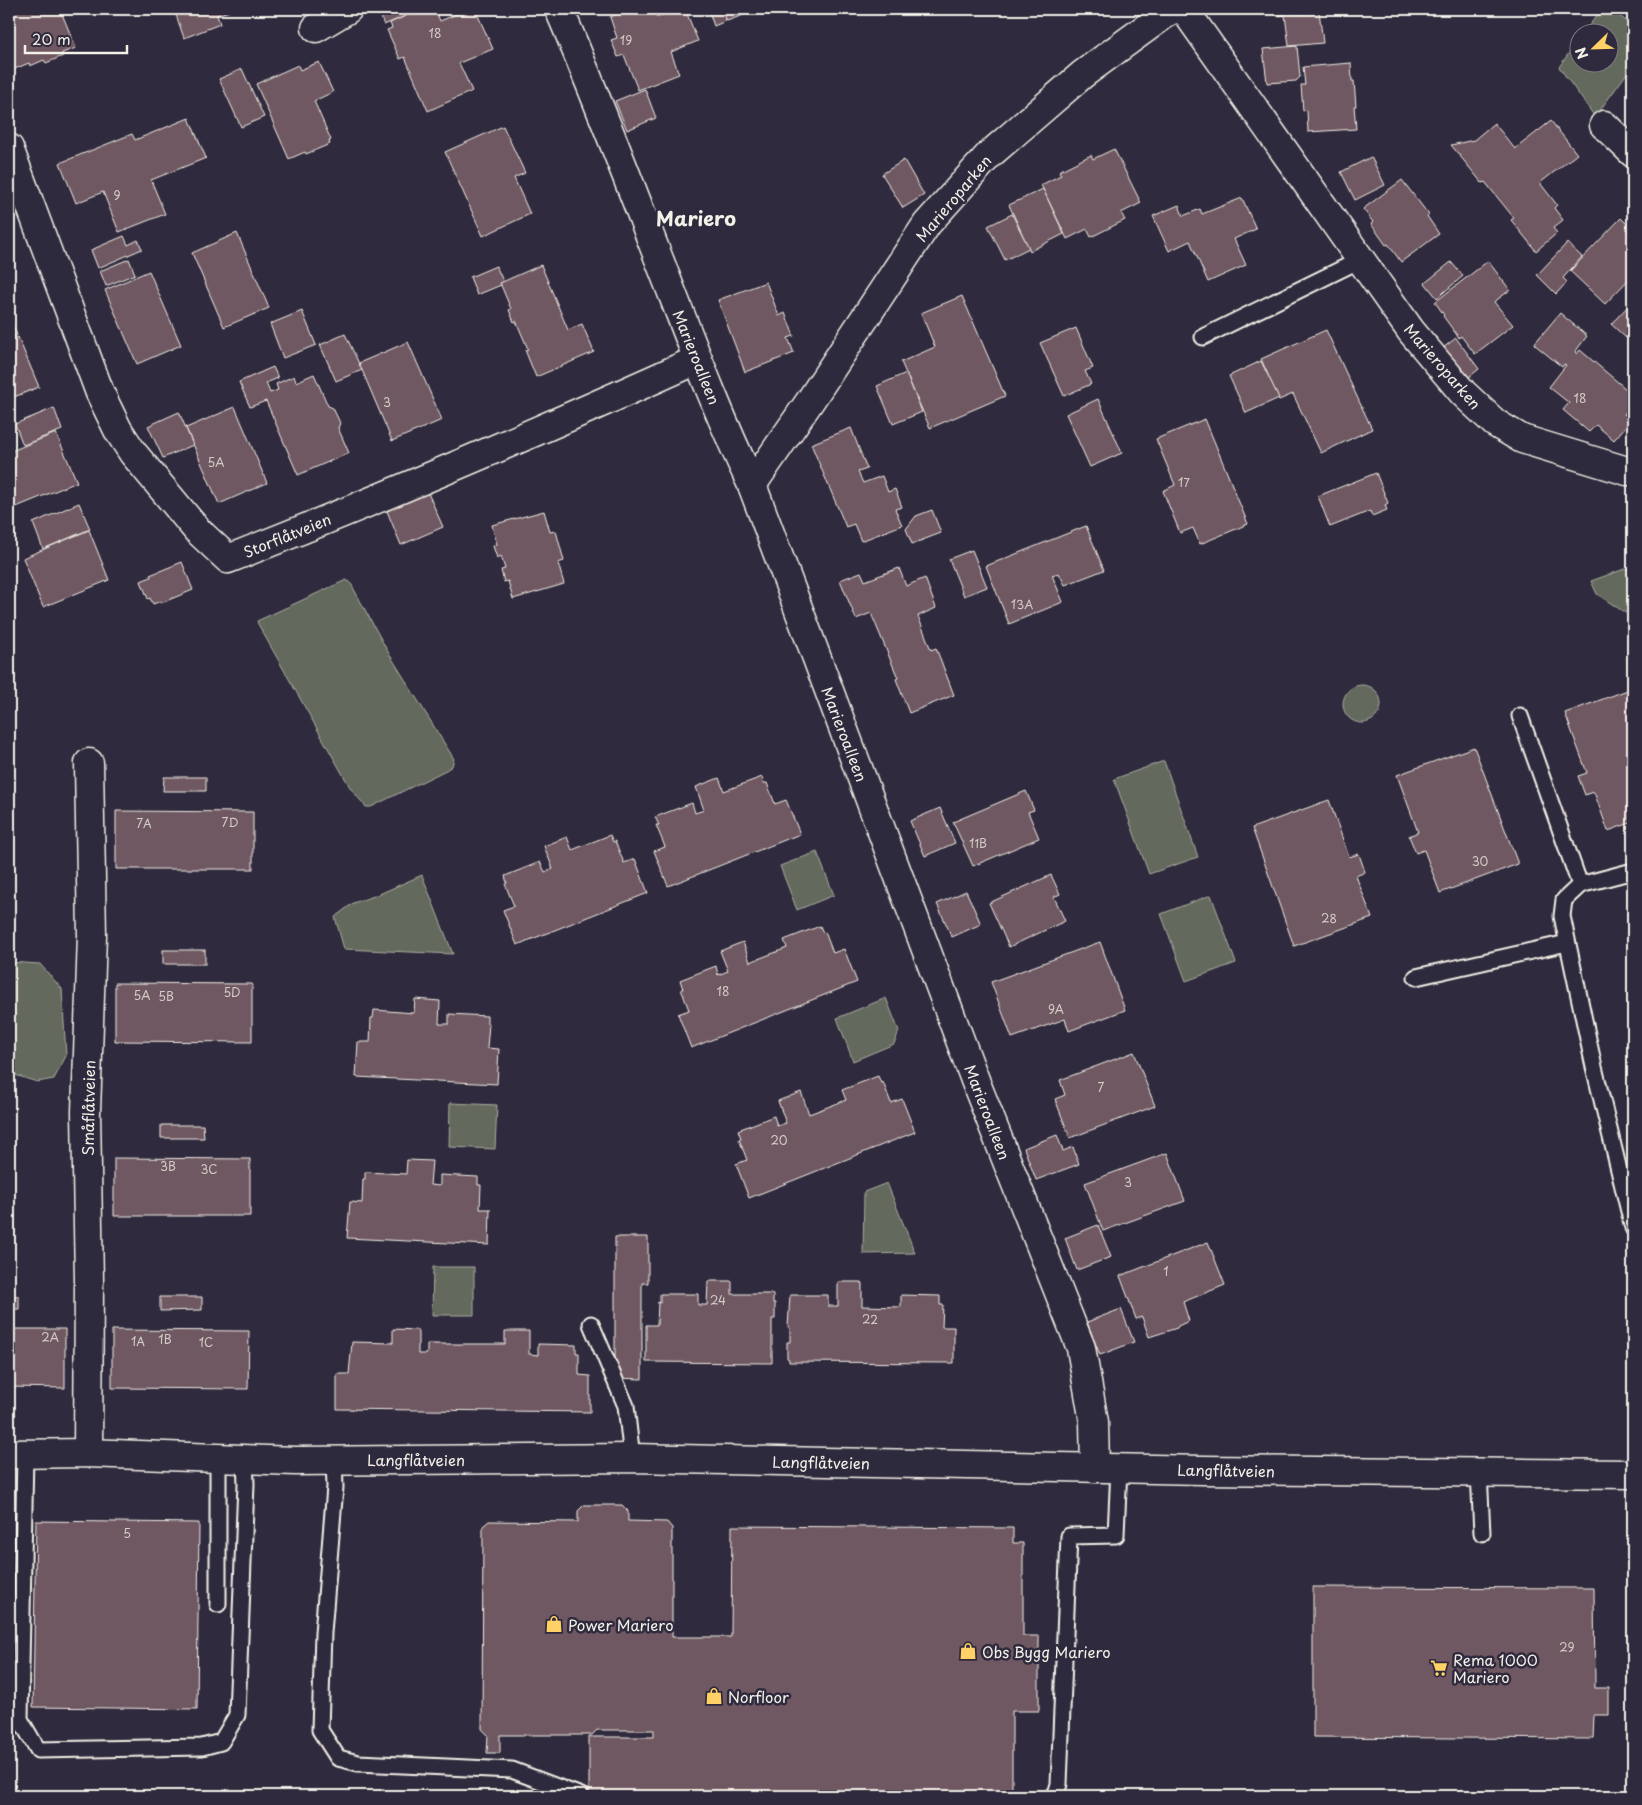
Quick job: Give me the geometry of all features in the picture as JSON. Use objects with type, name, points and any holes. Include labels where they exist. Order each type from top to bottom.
[{"type":"street","points":[[316,28],[348,9]]},
{"type":"street","name":"Marieroalleen","points":[[559,9],[587,74],[697,360],[730,439],[752,485],[978,1088],[1080,1348],[1094,1422],[1107,1468]]},
{"type":"street","name":"Marieroparken","points":[[752,485],[933,217],[988,155],[1083,74],[1172,9]]},
{"type":"street","name":"Marieroparken","points":[[1184,9],[1411,331],[1463,393],[1495,423],[1522,439],[1633,472]]},
{"type":"street","points":[[1604,125],[1633,153]]},
{"type":"street","name":"Storflåtveien","points":[[9,148],[100,393],[118,430],[132,453],[197,530],[228,559],[369,503],[697,360]]},
{"type":"street","name":"Småflåtveien","points":[[88,1453],[89,1282],[86,1112],[92,936],[89,763]]},
{"type":"street","name":"Langflåtveien","points":[[17,1454],[88,1453],[295,1461],[632,1458],[1107,1468],[1633,1474]]},
{"type":"lane","points":[[1203,337],[1360,260]]},
{"type":"lane","points":[[1520,716],[1580,885]]},
{"type":"lane","points":[[1633,871],[1580,885],[1564,900],[1562,916],[1594,1067],[1633,1228]]},
{"type":"lane","points":[[1416,977],[1567,943]]},
{"type":"lane","points":[[592,1324],[626,1406],[632,1458]]},
{"type":"lane","points":[[17,1454],[20,1719],[38,1750],[202,1747],[221,1742],[237,1716],[246,1484],[245,1459]]},
{"type":"lane","points":[[218,1458],[218,1604]]},
{"type":"lane","points":[[334,1460],[335,1487],[323,1633],[320,1730],[338,1758],[358,1763],[512,1770],[581,1796]]},
{"type":"lane","points":[[1052,1796],[1056,1794],[1059,1784],[1069,1536],[1116,1535],[1107,1468]]},
{"type":"lane","points":[[1479,1472],[1482,1533]]},
{"type":"green space","points":[[1602,9],[1608,9],[1633,25],[1633,65],[1595,117],[1559,67],[1570,52],[1570,72],[1620,72],[1620,22],[1592,22]]},
{"type":"green space","points":[[1633,566],[1633,618],[1597,594],[1591,581]]},
{"type":"green space","points":[[346,580],[350,582],[388,652],[454,759],[452,766],[446,770],[371,807],[366,807],[351,789],[257,621]]},
{"type":"green space","points":[[1362,685],[1369,686],[1375,691],[1380,697],[1380,711],[1375,717],[1369,722],[1362,723],[1355,722],[1349,717],[1344,711],[1343,704],[1344,697],[1349,691],[1355,686]]},
{"type":"green space","points":[[1164,761],[1198,857],[1149,874],[1114,779]]},
{"type":"green space","points":[[817,852],[834,895],[797,910],[780,866]]},
{"type":"green space","points":[[422,875],[453,954],[344,949],[335,917],[353,903],[377,895]]},
{"type":"green space","points":[[1211,895],[1236,963],[1186,981],[1161,914]]},
{"type":"green space","points":[[9,962],[40,964],[62,989],[66,1056],[54,1079],[37,1082],[9,1073]]},
{"type":"green space","points":[[886,998],[899,1031],[894,1044],[853,1061],[837,1018]]},
{"type":"green space","points":[[450,1103],[497,1105],[495,1149],[449,1147]]},
{"type":"green space","points":[[887,1183],[915,1253],[863,1254],[864,1192]]},
{"type":"green space","points":[[433,1267],[474,1267],[474,1315],[432,1315]]},
{"type":"building","points":[[18,9],[60,9],[76,48],[62,53],[63,56],[46,63],[44,60],[30,66],[29,63],[12,70],[9,61],[9,28],[14,26],[9,13]]},
{"type":"building","points":[[174,9],[235,9],[217,15],[220,24],[184,38]]},
{"type":"building","points":[[377,9],[419,9],[419,10],[384,25]]},
{"type":"building","points":[[421,9],[435,9],[440,21],[469,9],[475,9],[493,49],[459,63],[472,91],[428,111],[405,57],[400,59],[387,30],[392,28],[390,23]]},
{"type":"building","points":[[630,9],[654,9],[657,17],[685,9],[698,41],[671,52],[679,74],[638,90],[624,55],[618,57],[611,40],[617,38],[610,17]]},
{"type":"building","points":[[708,9],[721,9],[726,21],[714,26]]},
{"type":"building","points":[[722,9],[753,9],[754,11],[727,21]]},
{"type":"building","points":[[1276,9],[1293,9],[1297,14],[1319,11],[1323,43],[1289,46],[1285,15],[1277,16],[1273,11]]},
{"type":"building","points":[[1297,46],[1300,77],[1296,81],[1267,83],[1263,49]]},
{"type":"building","points":[[319,62],[333,92],[314,101],[331,140],[329,141],[330,144],[289,159],[256,84],[298,65],[300,70]]},
{"type":"building","points":[[1351,63],[1356,106],[1354,106],[1356,129],[1308,132],[1307,110],[1303,111],[1301,85],[1305,85],[1303,67]]},
{"type":"building","points":[[242,69],[264,117],[241,127],[219,79]]},
{"type":"building","points":[[645,89],[656,118],[627,130],[615,101]]},
{"type":"building","points":[[189,118],[206,158],[151,180],[165,214],[119,232],[103,192],[76,203],[60,163],[132,134],[135,140]]},
{"type":"building","points":[[1551,121],[1577,154],[1540,183],[1557,205],[1554,208],[1563,220],[1553,228],[1557,233],[1536,251],[1511,220],[1514,218],[1485,182],[1482,183],[1451,145],[1474,140],[1494,123],[1515,149]]},
{"type":"building","points":[[503,126],[525,173],[514,178],[530,214],[483,236],[445,152]]},
{"type":"building","points":[[1114,149],[1141,203],[1121,213],[1125,220],[1091,237],[1087,229],[1067,239],[1041,185],[1061,175],[1059,171],[1091,155],[1093,159]]},
{"type":"building","points":[[1371,157],[1385,185],[1355,200],[1341,172]]},
{"type":"building","points":[[904,160],[924,195],[903,208],[882,174]]},
{"type":"building","points":[[1402,180],[1429,215],[1427,216],[1439,234],[1401,262],[1388,244],[1386,245],[1363,209]]},
{"type":"building","points":[[1043,189],[1064,234],[1030,251],[1009,205]]},
{"type":"building","points":[[1242,198],[1256,229],[1234,239],[1246,265],[1208,282],[1190,241],[1169,251],[1153,216],[1179,205],[1183,216],[1200,209],[1202,214]]},
{"type":"building","points":[[1012,214],[1029,248],[1005,260],[988,226]]},
{"type":"building","points":[[1621,218],[1633,230],[1633,275],[1605,304],[1570,271]]},
{"type":"building","points":[[237,233],[269,308],[224,327],[192,253]]},
{"type":"building","points":[[124,236],[128,245],[138,240],[142,249],[98,268],[91,250]]},
{"type":"building","points":[[1567,243],[1582,257],[1563,278],[1567,282],[1556,294],[1537,275]]},
{"type":"building","points":[[129,259],[135,274],[106,286],[100,271]]},
{"type":"building","points":[[1488,261],[1510,290],[1494,302],[1513,325],[1475,354],[1461,336],[1459,338],[1435,302]]},
{"type":"building","points":[[1451,262],[1463,276],[1437,298],[1425,283]]},
{"type":"building","points":[[541,265],[568,330],[582,324],[594,352],[536,377],[525,350],[528,349],[516,321],[514,322],[509,310],[511,309],[500,283]]},
{"type":"building","points":[[496,266],[503,281],[500,283],[501,285],[477,295],[470,277]]},
{"type":"building","points":[[149,271],[181,345],[137,364],[105,290]]},
{"type":"building","points":[[766,282],[779,316],[785,313],[794,336],[788,338],[794,353],[745,372],[718,300]]},
{"type":"building","points":[[962,296],[1005,396],[930,428],[901,362],[935,347],[921,313]]},
{"type":"building","points":[[1633,301],[1633,330],[1626,338],[1611,324]]},
{"type":"building","points":[[302,311],[316,345],[283,358],[270,324]]},
{"type":"building","points":[[1560,313],[1587,336],[1575,352],[1577,354],[1580,350],[1633,395],[1633,403],[1624,414],[1631,420],[1614,440],[1596,425],[1589,432],[1563,410],[1569,403],[1549,387],[1566,365],[1564,364],[1562,367],[1534,344]]},
{"type":"building","points":[[9,315],[17,335],[9,339]]},
{"type":"building","points":[[1076,328],[1093,368],[1085,371],[1091,384],[1064,396],[1040,343]]},
{"type":"building","points":[[1326,330],[1372,429],[1321,453],[1293,394],[1279,400],[1261,359]]},
{"type":"building","points":[[345,334],[362,370],[336,381],[320,345]]},
{"type":"building","points":[[18,337],[39,387],[9,399],[9,341]]},
{"type":"building","points":[[1456,338],[1479,369],[1469,377],[1443,348]]},
{"type":"building","points":[[408,342],[442,420],[392,441],[359,363]]},
{"type":"building","points":[[1261,361],[1279,398],[1246,413],[1229,376]]},
{"type":"building","points":[[273,367],[278,378],[266,383],[270,393],[278,390],[276,384],[294,376],[296,382],[314,374],[328,406],[333,408],[340,423],[338,428],[349,453],[298,475],[266,401],[250,407],[239,382]]},
{"type":"building","points":[[906,373],[922,412],[893,424],[877,386]]},
{"type":"building","points":[[1098,399],[1122,453],[1090,467],[1066,414]]},
{"type":"building","points":[[235,407],[267,483],[219,504],[186,428]]},
{"type":"building","points":[[54,408],[62,430],[23,445],[15,424]]},
{"type":"building","points":[[179,412],[193,445],[163,458],[148,426]]},
{"type":"building","points":[[1205,419],[1248,524],[1200,544],[1193,528],[1180,533],[1163,491],[1175,485],[1156,439]]},
{"type":"building","points":[[851,428],[867,469],[858,472],[863,483],[882,476],[888,492],[895,489],[902,507],[895,509],[902,525],[861,541],[854,524],[846,527],[811,444]]},
{"type":"building","points":[[56,433],[77,482],[9,510],[9,452]]},
{"type":"building","points":[[1376,473],[1388,503],[1385,505],[1387,510],[1372,516],[1370,511],[1330,527],[1318,496]]},
{"type":"building","points":[[428,493],[443,527],[401,545],[387,511]]},
{"type":"building","points":[[79,503],[90,529],[43,549],[33,523]]},
{"type":"building","points":[[932,510],[941,533],[912,544],[906,529],[916,516]]},
{"type":"building","points":[[544,511],[550,532],[556,531],[564,561],[558,563],[564,584],[513,599],[508,581],[504,582],[501,570],[505,569],[501,556],[497,558],[493,546],[497,545],[492,525]]},
{"type":"building","points":[[1086,526],[1104,570],[1065,585],[1059,573],[1052,575],[1063,602],[1009,624],[986,566]]},
{"type":"building","points":[[89,530],[109,580],[43,607],[23,558]]},
{"type":"building","points":[[972,550],[987,587],[964,596],[949,559]]},
{"type":"building","points":[[182,562],[193,590],[161,603],[161,601],[153,604],[150,598],[148,599],[141,581],[151,577],[150,575]]},
{"type":"building","points":[[899,568],[906,586],[925,578],[936,608],[918,616],[931,650],[936,648],[954,695],[909,713],[896,679],[898,678],[871,613],[856,619],[840,580],[861,572],[865,581]]},
{"type":"building","points":[[1633,688],[1633,822],[1608,831],[1594,792],[1585,795],[1578,776],[1587,773],[1565,713]]},
{"type":"building","points":[[1474,747],[1518,864],[1440,893],[1424,850],[1416,853],[1409,836],[1418,832],[1397,775]]},
{"type":"building","points":[[164,777],[206,777],[206,791],[163,791]]},
{"type":"building","points":[[762,777],[764,783],[767,783],[775,804],[786,800],[800,834],[668,886],[654,851],[665,847],[656,825],[659,825],[655,817],[692,803],[695,813],[704,810],[696,787],[719,778],[724,791]]},
{"type":"building","points":[[1026,791],[1034,810],[1028,812],[1039,838],[973,866],[953,822]]},
{"type":"building","points":[[1329,800],[1349,857],[1359,854],[1365,872],[1356,876],[1372,918],[1294,946],[1252,828]]},
{"type":"building","points":[[940,808],[955,843],[925,856],[910,821]]},
{"type":"building","points":[[116,811],[253,812],[253,869],[116,869]]},
{"type":"building","points":[[610,835],[613,842],[615,841],[624,863],[635,859],[648,893],[517,945],[503,910],[514,906],[505,884],[507,883],[505,876],[540,862],[545,872],[553,869],[544,846],[567,837],[572,850]]},
{"type":"building","points":[[1051,875],[1060,894],[1054,897],[1065,921],[1009,947],[989,903]]},
{"type":"building","points":[[966,891],[981,924],[952,937],[937,904]]},
{"type":"building","points":[[820,926],[823,933],[825,932],[833,953],[844,949],[857,982],[691,1048],[678,1014],[689,1010],[681,989],[683,989],[680,980],[716,966],[718,975],[728,971],[720,951],[743,942],[750,962],[787,948],[784,940]]},
{"type":"building","points":[[1100,942],[1125,1010],[1069,1031],[1065,1019],[1012,1038],[991,982]]},
{"type":"building","points":[[163,950],[205,950],[205,964],[163,964]]},
{"type":"building","points":[[115,983],[252,984],[252,1042],[115,1041]]},
{"type":"building","points":[[415,999],[440,1001],[439,1024],[449,1024],[449,1014],[487,1016],[487,1024],[489,1024],[487,1048],[499,1049],[497,1084],[356,1077],[358,1042],[370,1042],[371,1018],[373,1018],[374,1010],[414,1013]]},
{"type":"building","points":[[1134,1052],[1155,1106],[1070,1138],[1055,1099],[1065,1095],[1060,1080]]},
{"type":"building","points":[[878,1076],[881,1083],[883,1082],[891,1103],[902,1099],[915,1132],[749,1198],[736,1164],[747,1160],[739,1139],[741,1138],[738,1130],[774,1116],[777,1126],[786,1123],[778,1101],[801,1092],[809,1114],[846,1100],[842,1090]]},
{"type":"building","points":[[161,1125],[203,1125],[204,1138],[161,1138]]},
{"type":"building","points":[[1057,1135],[1063,1151],[1073,1147],[1079,1164],[1036,1180],[1024,1148]]},
{"type":"building","points":[[1167,1153],[1185,1201],[1103,1231],[1085,1183]]},
{"type":"building","points":[[9,1156],[13,1156],[13,1214],[9,1214]]},
{"type":"building","points":[[114,1158],[250,1159],[250,1216],[114,1216]]},
{"type":"building","points":[[407,1160],[432,1161],[430,1185],[440,1186],[440,1175],[478,1177],[478,1185],[481,1185],[480,1209],[490,1209],[489,1245],[347,1238],[350,1202],[362,1203],[365,1172],[406,1174]]},
{"type":"building","points":[[1098,1225],[1111,1257],[1077,1270],[1065,1238]]},
{"type":"building","points":[[615,1237],[648,1237],[648,1283],[642,1283],[642,1379],[615,1378]]},
{"type":"building","points":[[1208,1242],[1225,1285],[1183,1302],[1189,1321],[1177,1328],[1149,1337],[1142,1317],[1136,1319],[1120,1276]]},
{"type":"building","points":[[708,1281],[732,1281],[732,1294],[773,1294],[775,1319],[772,1319],[772,1363],[646,1362],[646,1325],[657,1325],[660,1294],[698,1294],[698,1305],[707,1305]]},
{"type":"building","points":[[838,1282],[862,1282],[862,1306],[901,1307],[901,1295],[940,1296],[940,1305],[943,1305],[942,1327],[954,1327],[954,1363],[789,1362],[787,1358],[787,1342],[790,1342],[790,1328],[788,1327],[790,1295],[828,1295],[828,1306],[838,1306]]},
{"type":"building","points":[[9,1295],[19,1296],[19,1309],[9,1309]]},
{"type":"building","points":[[160,1297],[202,1297],[202,1310],[160,1311]]},
{"type":"building","points":[[1121,1309],[1134,1342],[1100,1355],[1087,1322]]},
{"type":"building","points":[[9,1329],[65,1329],[65,1388],[9,1387]]},
{"type":"building","points":[[393,1329],[418,1330],[418,1354],[427,1354],[427,1344],[505,1344],[505,1331],[529,1331],[529,1354],[538,1355],[538,1344],[576,1345],[576,1353],[579,1353],[579,1375],[590,1376],[590,1412],[337,1409],[337,1374],[349,1374],[352,1342],[393,1343]]},
{"type":"building","points":[[112,1330],[249,1331],[248,1389],[112,1388]]},
{"type":"building","points":[[584,1505],[622,1505],[628,1511],[628,1521],[667,1522],[672,1528],[672,1637],[731,1637],[732,1526],[1013,1528],[1013,1543],[1023,1543],[1023,1636],[1039,1636],[1039,1711],[1012,1711],[1012,1795],[589,1793],[589,1737],[654,1737],[654,1730],[597,1730],[592,1735],[500,1735],[500,1753],[487,1753],[488,1735],[482,1729],[483,1526],[489,1521],[578,1522],[578,1511]]},
{"type":"building","points":[[36,1521],[199,1523],[197,1709],[33,1707]]},
{"type":"building","points":[[1313,1587],[1594,1588],[1595,1688],[1609,1688],[1609,1715],[1594,1715],[1593,1739],[1313,1737]]},
{"type":"place","name":"Power Mariero","points":[[554,1624]]},
{"type":"place","name":"Obs Bygg Mariero","points":[[968,1651]]},
{"type":"place","name":"Rema 1000 Mariero","points":[[1439,1668]]},
{"type":"place","name":"Norfloor","points":[[714,1696]]},
{"type":"district","name":"Mariero","points":[[696,218]]}]
